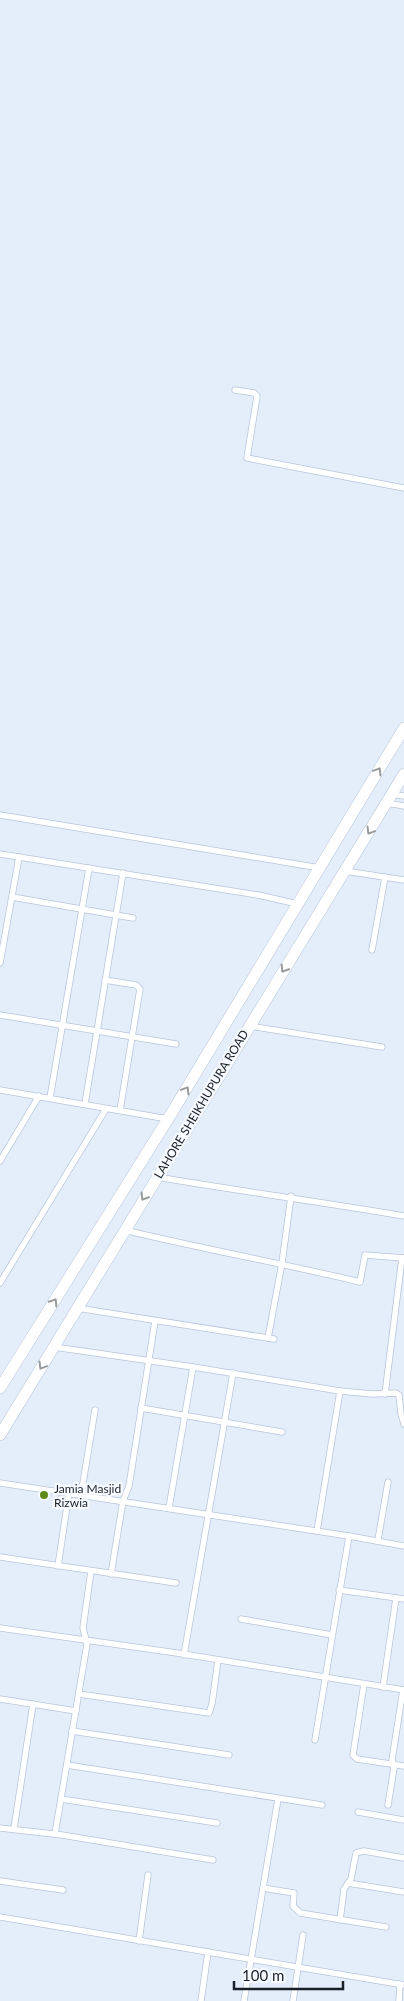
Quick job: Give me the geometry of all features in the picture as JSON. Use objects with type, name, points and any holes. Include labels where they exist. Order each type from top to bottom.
[{"type":"highway","name":"LAHORE SHEIKHUPURA ROAD","points":[[0,1388],[168,1119],[404,728]]},
{"type":"highway","name":"LAHORE SHEIKHUPURA ROAD","points":[[0,1435],[404,774]]},
{"type":"street","points":[[235,390],[257,396],[247,458],[404,488]]},
{"type":"street","points":[[389,798],[404,796]]},
{"type":"street","points":[[389,798],[404,806]]},
{"type":"street","points":[[0,815],[320,868]]},
{"type":"street","points":[[0,854],[258,895],[298,904]]},
{"type":"street","points":[[0,963],[2,935],[12,897],[19,857]]},
{"type":"street","points":[[50,1098],[89,868]]},
{"type":"street","points":[[345,871],[404,880]]},
{"type":"street","points":[[85,1104],[123,873]]},
{"type":"street","points":[[372,950],[385,878]]},
{"type":"street","points":[[12,897],[133,918]]},
{"type":"street","points":[[105,980],[140,987],[120,1110]]},
{"type":"street","points":[[0,1016],[176,1044]]},
{"type":"street","points":[[249,1026],[382,1048]]},
{"type":"street","points":[[0,1090],[168,1119]]},
{"type":"street","points":[[0,1161],[39,1096]]},
{"type":"street","points":[[0,1284],[106,1109]]},
{"type":"street","points":[[157,1177],[291,1196],[404,1216]]},
{"type":"street","points":[[77,1308],[270,1339],[291,1196]]},
{"type":"street","points":[[124,1230],[205,1249],[282,1263],[360,1282],[366,1255],[403,1258],[386,1394]]},
{"type":"street","points":[[397,1294],[404,1296]]},
{"type":"street","points":[[111,1574],[122,1501],[129,1486],[156,1321]]},
{"type":"street","points":[[53,1347],[340,1391],[399,1395],[404,1424]]},
{"type":"street","points":[[169,1508],[193,1367]]},
{"type":"street","points":[[184,1654],[205,1527],[210,1515],[233,1374]]},
{"type":"street","points":[[317,1531],[340,1391]]},
{"type":"street","points":[[141,1408],[282,1432]]},
{"type":"street","points":[[81,1495],[95,1410]]},
{"type":"street","points":[[378,1540],[388,1482]]},
{"type":"street","points":[[0,1483],[378,1540],[404,1546]]},
{"type":"street","points":[[58,1566],[69,1493]]},
{"type":"street","points":[[315,1740],[349,1536]]},
{"type":"street","points":[[0,1557],[176,1583]]},
{"type":"street","points":[[55,1834],[87,1640],[83,1628],[91,1571]]},
{"type":"street","points":[[339,1590],[404,1599]]},
{"type":"street","points":[[382,1687],[396,1598]]},
{"type":"street","points":[[241,1619],[332,1635]]},
{"type":"street","points":[[0,1628],[184,1654],[403,1690],[392,1760],[394,1765],[388,1805]]},
{"type":"street","points":[[79,1694],[210,1713],[218,1660]]},
{"type":"street","points":[[364,1684],[353,1755],[357,1759],[404,1766]]},
{"type":"street","points":[[0,1699],[76,1711]]},
{"type":"street","points":[[14,1829],[33,1704]]},
{"type":"street","points":[[72,1731],[229,1755]]},
{"type":"street","points":[[67,1765],[322,1805]]},
{"type":"street","points":[[61,1799],[218,1823]]},
{"type":"street","points":[[244,2001],[278,1799]]},
{"type":"street","points":[[358,1812],[404,1820]]},
{"type":"street","points":[[0,1828],[55,1834],[213,1860]]},
{"type":"street","points":[[340,1920],[344,1889],[351,1879],[356,1854],[359,1852],[404,1858]]},
{"type":"street","points":[[139,1941],[148,1875]]},
{"type":"street","points":[[0,1881],[63,1890]]},
{"type":"street","points":[[348,1883],[404,1892]]},
{"type":"street","points":[[263,1888],[294,1893],[293,1906],[300,1913],[386,1927]]},
{"type":"street","points":[[0,1917],[402,1985],[399,2001]]},
{"type":"street","points":[[293,2001],[303,1935]]},
{"type":"street","points":[[201,2001],[208,1952]]},
{"type":"place","name":"Jamia Masjid Rizwia","points":[[44,1495]]}]
